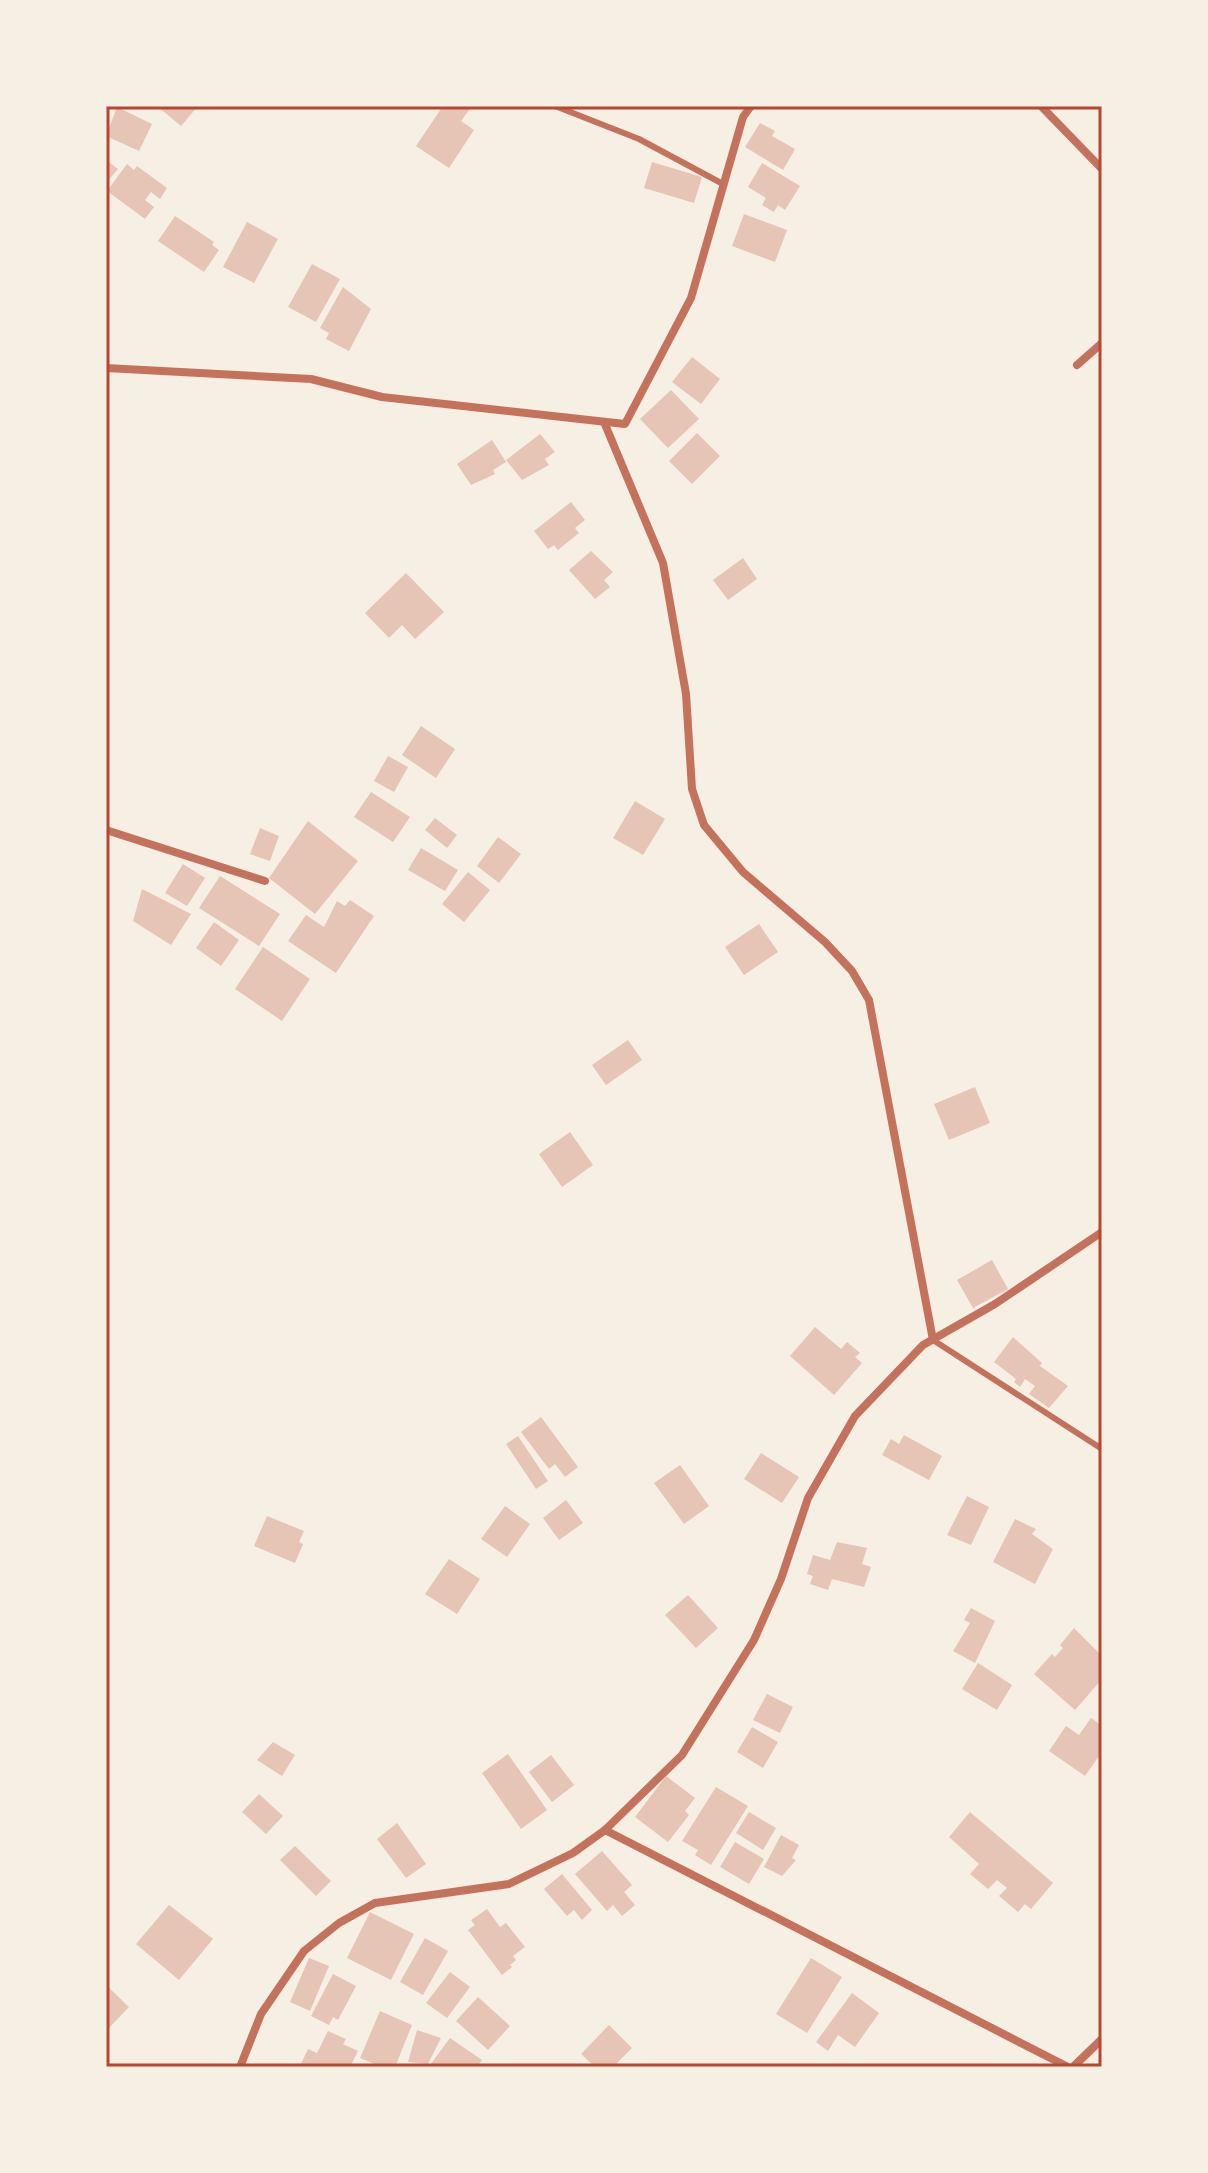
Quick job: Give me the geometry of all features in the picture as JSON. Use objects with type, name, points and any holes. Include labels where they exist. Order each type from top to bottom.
[{"type":"street","points":[[106,368],[311,379],[382,397],[625,424],[691,298],[743,117],[751,106]]},
{"type":"street","points":[[1041,106],[1102,169]]},
{"type":"street","points":[[1077,365],[1102,343]]},
{"type":"street","points":[[604,422],[663,563],[686,694],[692,789],[704,825],[743,872],[825,942],[852,971],[869,1000],[933,1340]]},
{"type":"street","points":[[106,830],[265,881]]},
{"type":"street","points":[[240,2067],[261,2014],[304,1951],[339,1923],[375,1903],[509,1884],[573,1853],[605,1830],[682,1755],[754,1640],[781,1579],[808,1498],[855,1416],[933,1340],[995,1304],[1102,1232]]},
{"type":"street","points":[[605,1830],[1070,2067],[1102,2039]]},
{"type":"lane","points":[[555,106],[639,139],[723,184]]},
{"type":"lane","points":[[933,1340],[1102,1449]]},
{"type":"building","points":[[157,106],[198,106],[181,126]]},
{"type":"building","points":[[443,106],[472,106],[461,121],[474,130],[449,168],[416,146]]},
{"type":"building","points":[[117,107],[152,124],[139,151],[106,136]]},
{"type":"building","points":[[760,123],[775,131],[772,136],[795,149],[783,170],[745,147]]},
{"type":"building","points":[[106,160],[118,169],[106,183]]},
{"type":"building","points":[[652,162],[702,177],[694,203],[644,188]]},
{"type":"building","points":[[762,163],[800,186],[785,210],[778,205],[774,212],[762,205],[766,198],[748,187]]},
{"type":"building","points":[[127,164],[134,170],[137,166],[167,188],[160,199],[151,192],[145,200],[154,207],[145,219],[107,191]]},
{"type":"building","points":[[744,214],[787,230],[775,262],[732,246]]},
{"type":"building","points":[[175,216],[214,242],[212,245],[219,250],[204,272],[158,241]]},
{"type":"building","points":[[247,222],[278,239],[254,283],[223,267]]},
{"type":"building","points":[[312,264],[340,279],[316,322],[288,307]]},
{"type":"building","points":[[343,287],[371,309],[349,351],[326,339],[329,333],[320,328]]},
{"type":"building","points":[[692,357],[720,379],[701,404],[672,382]]},
{"type":"building","points":[[671,390],[699,419],[668,448],[640,419]]},
{"type":"building","points":[[697,433],[720,456],[692,484],[669,461]]},
{"type":"building","points":[[540,434],[555,452],[545,459],[549,465],[522,480],[506,460]]},
{"type":"building","points":[[492,440],[506,462],[493,470],[495,474],[471,485],[457,464]]},
{"type":"building","points":[[571,502],[585,520],[575,528],[579,533],[558,550],[554,545],[548,549],[534,531]]},
{"type":"building","points":[[591,551],[613,572],[604,580],[610,587],[595,599],[569,570]]},
{"type":"building","points":[[743,558],[757,579],[728,600],[713,580]]},
{"type":"building","points":[[406,573],[444,612],[415,639],[402,625],[389,638],[365,613]]},
{"type":"building","points":[[421,726],[455,749],[436,778],[402,755]]},
{"type":"building","points":[[388,756],[408,767],[394,792],[374,781]]},
{"type":"building","points":[[371,792],[410,817],[393,842],[354,817]]},
{"type":"building","points":[[635,801],[665,819],[643,855],[613,838]]},
{"type":"building","points":[[435,818],[457,835],[447,848],[425,830]]},
{"type":"building","points":[[308,821],[358,861],[315,914],[269,878]]},
{"type":"building","points":[[260,828],[279,836],[270,861],[250,854]]},
{"type":"building","points":[[498,837],[521,854],[499,883],[477,866]]},
{"type":"building","points":[[421,848],[458,870],[445,891],[408,870]]},
{"type":"building","points":[[183,864],[205,878],[187,906],[165,893]]},
{"type":"building","points":[[468,872],[490,890],[464,922],[442,904]]},
{"type":"building","points":[[220,876],[280,914],[259,946],[199,908]]},
{"type":"building","points":[[142,889],[191,914],[171,945],[133,921]]},
{"type":"building","points":[[350,900],[374,916],[336,973],[288,941],[306,915],[324,927],[337,901],[345,906]]},
{"type":"building","points":[[214,922],[239,940],[221,966],[196,948]]},
{"type":"building","points":[[759,924],[778,952],[744,975],[725,947]]},
{"type":"building","points":[[263,947],[310,979],[282,1021],[235,989]]},
{"type":"building","points":[[628,1040],[642,1060],[606,1085],[592,1065]]},
{"type":"building","points":[[975,1087],[990,1123],[949,1140],[934,1104]]},
{"type":"building","points":[[570,1132],[593,1165],[562,1187],[539,1154]]},
{"type":"building","points":[[992,1260],[1008,1289],[973,1308],[957,1280]]},
{"type":"building","points":[[815,1327],[841,1349],[847,1342],[860,1353],[855,1357],[862,1363],[834,1395],[790,1356]]},
{"type":"building","points":[[1013,1337],[1042,1363],[1040,1366],[1068,1386],[1049,1408],[1029,1394],[1035,1386],[1025,1379],[1020,1387],[1014,1382],[1016,1379],[994,1362]]},
{"type":"building","points":[[541,1417],[578,1467],[565,1477],[555,1464],[549,1469],[521,1432]]},
{"type":"building","points":[[904,1435],[942,1456],[929,1480],[882,1455],[891,1439],[899,1444]]},
{"type":"building","points":[[518,1436],[548,1481],[536,1489],[506,1444]]},
{"type":"building","points":[[761,1453],[799,1477],[782,1503],[744,1479]]},
{"type":"building","points":[[680,1465],[709,1506],[684,1524],[654,1483]]},
{"type":"building","points":[[967,1496],[989,1507],[971,1545],[947,1535]]},
{"type":"building","points":[[566,1500],[583,1523],[559,1540],[543,1518]]},
{"type":"building","points":[[505,1506],[530,1524],[507,1557],[481,1539]]},
{"type":"building","points":[[267,1516],[304,1531],[299,1542],[303,1544],[295,1563],[254,1546]]},
{"type":"building","points":[[1015,1519],[1036,1529],[1032,1534],[1053,1549],[1035,1584],[993,1562]]},
{"type":"building","points":[[837,1542],[867,1548],[862,1564],[871,1567],[864,1587],[832,1579],[828,1590],[810,1584],[813,1576],[807,1574],[813,1555],[830,1560]]},
{"type":"building","points":[[449,1559],[480,1579],[457,1614],[425,1594]]},
{"type":"building","points":[[688,1595],[718,1628],[696,1648],[665,1615]]},
{"type":"building","points":[[971,1608],[995,1621],[975,1663],[953,1651],[970,1623],[964,1620]]},
{"type":"building","points":[[1074,1628],[1102,1656],[1102,1679],[1075,1710],[1034,1674],[1052,1654],[1055,1657],[1063,1648],[1060,1645]]},
{"type":"building","points":[[978,1663],[1012,1685],[997,1710],[962,1689]]},
{"type":"building","points":[[767,1694],[793,1707],[780,1733],[753,1720]]},
{"type":"building","points":[[1091,1718],[1102,1726],[1102,1752],[1085,1776],[1049,1751],[1066,1726],[1079,1735]]},
{"type":"building","points":[[752,1727],[778,1742],[763,1768],[737,1752]]},
{"type":"building","points":[[273,1742],[295,1755],[282,1776],[257,1760]]},
{"type":"building","points":[[508,1754],[547,1810],[521,1829],[482,1773]]},
{"type":"building","points":[[551,1755],[574,1785],[552,1802],[529,1772]]},
{"type":"building","points":[[666,1776],[695,1798],[685,1811],[689,1815],[668,1842],[635,1817]]},
{"type":"building","points":[[716,1787],[748,1806],[711,1865],[695,1855],[698,1850],[682,1841]]},
{"type":"building","points":[[259,1794],[283,1816],[266,1834],[242,1812]]},
{"type":"building","points":[[749,1812],[776,1828],[763,1850],[736,1833]]},
{"type":"building","points":[[970,1812],[1053,1883],[1031,1909],[1025,1904],[1018,1912],[999,1896],[1007,1888],[997,1880],[988,1889],[970,1874],[979,1864],[949,1837]]},
{"type":"building","points":[[397,1823],[426,1864],[406,1878],[377,1839]]},
{"type":"building","points":[[781,1835],[799,1845],[792,1858],[796,1860],[782,1876],[764,1867]]},
{"type":"building","points":[[735,1842],[764,1859],[749,1884],[720,1867]]},
{"type":"building","points":[[295,1846],[331,1881],[316,1896],[280,1860]]},
{"type":"building","points":[[602,1851],[632,1885],[624,1892],[635,1905],[622,1916],[613,1905],[607,1911],[575,1874]]},
{"type":"building","points":[[562,1874],[592,1910],[582,1920],[574,1910],[567,1916],[544,1889]]},
{"type":"building","points":[[169,1905],[213,1939],[179,1980],[136,1944]]},
{"type":"building","points":[[487,1909],[500,1927],[506,1923],[525,1947],[513,1956],[516,1960],[510,1965],[512,1967],[502,1975],[468,1930],[475,1925],[471,1920]]},
{"type":"building","points":[[370,1912],[414,1934],[391,1980],[347,1958]]},
{"type":"building","points":[[425,1938],[448,1951],[423,1995],[400,1982]]},
{"type":"building","points":[[309,1958],[329,1966],[310,2011],[290,2002]]},
{"type":"building","points":[[811,1958],[842,1977],[807,2033],[776,2014]]},
{"type":"building","points":[[450,1972],[470,1987],[447,2018],[426,2003]]},
{"type":"building","points":[[333,1974],[356,1986],[338,2020],[333,2017],[329,2025],[311,2016]]},
{"type":"building","points":[[106,1985],[129,2007],[106,2031]]},
{"type":"building","points":[[852,1993],[879,2013],[855,2047],[838,2035],[828,2051],[816,2042]]},
{"type":"building","points":[[478,1997],[510,2026],[488,2050],[456,2021]]},
{"type":"building","points":[[380,2011],[412,2025],[395,2067],[382,2067],[360,2058]]},
{"type":"building","points":[[609,2025],[632,2048],[613,2067],[595,2067],[581,2054]]},
{"type":"building","points":[[417,2030],[441,2038],[428,2064],[408,2062]]},
{"type":"building","points":[[328,2031],[346,2039],[343,2044],[358,2051],[350,2067],[300,2066],[308,2049],[317,2053]]},
{"type":"building","points":[[450,2038],[482,2060],[477,2067],[430,2065]]}]
